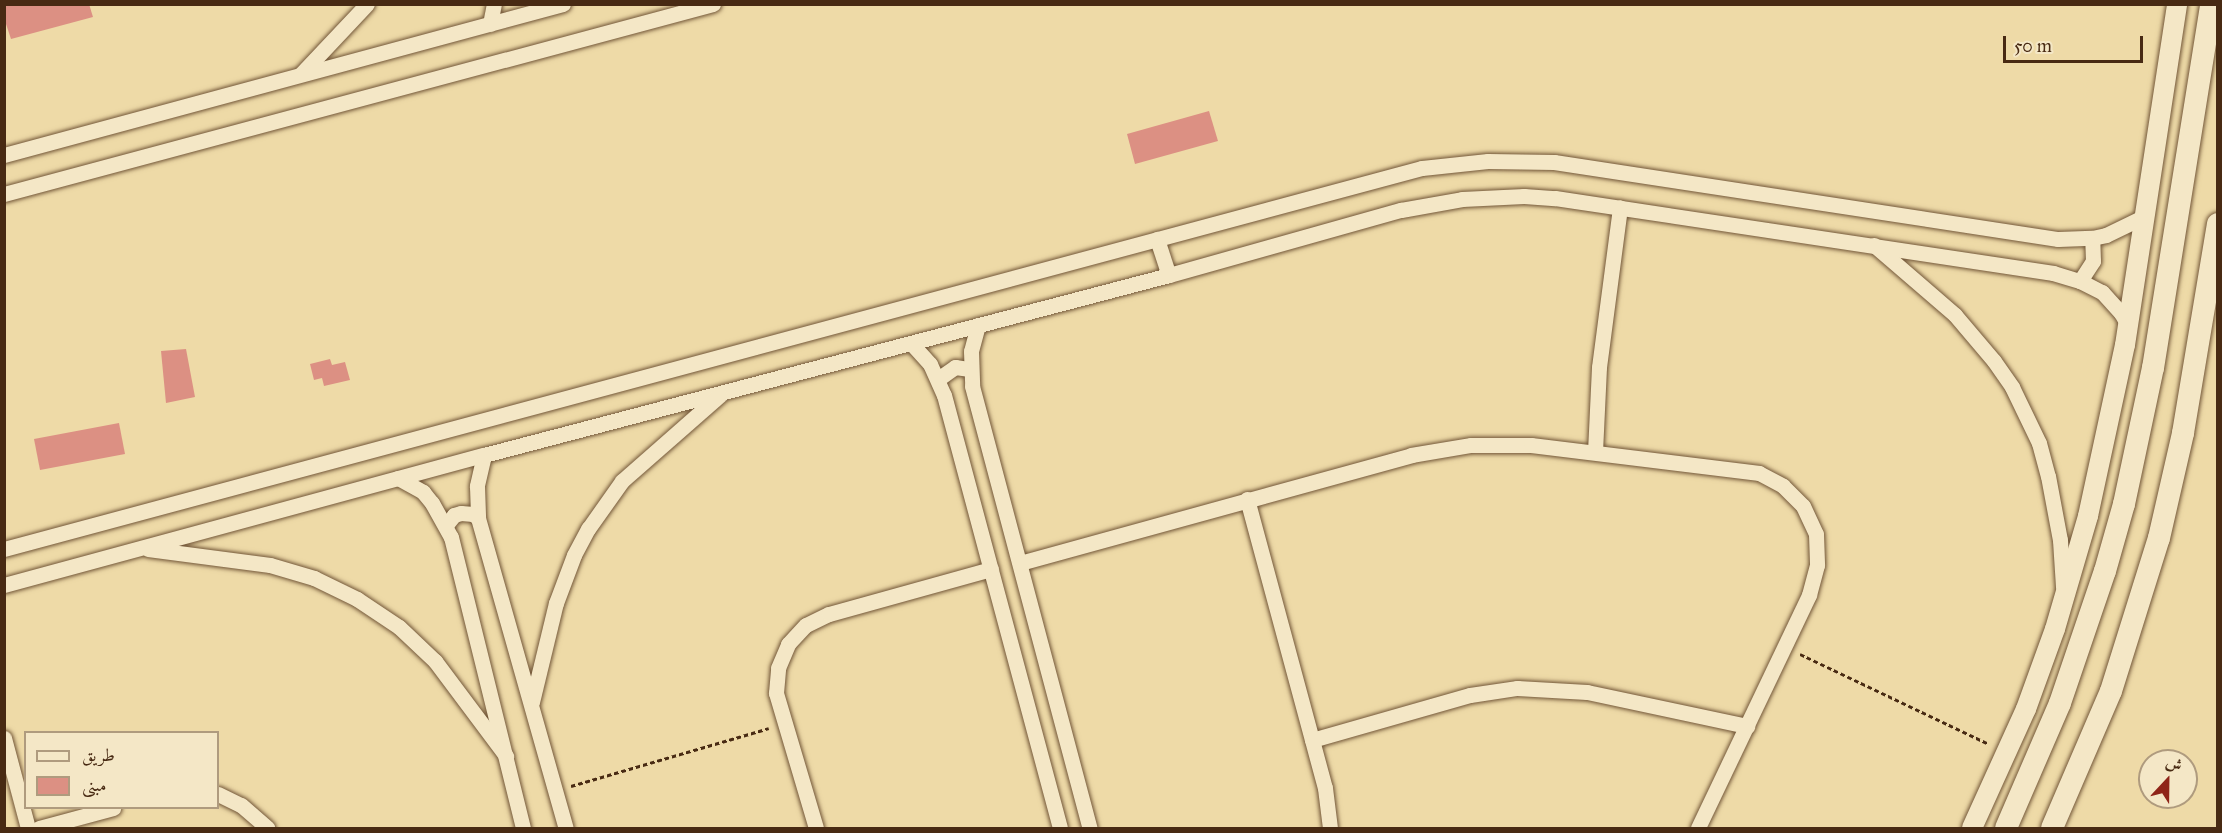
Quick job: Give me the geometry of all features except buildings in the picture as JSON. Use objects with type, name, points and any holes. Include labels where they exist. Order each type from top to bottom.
[{"type":"main road","points":[[2006,828],[2060,703],[2098,593],[2124,504],[2153,368],[2211,4]]},
{"type":"main road","points":[[2052,828],[2111,691],[2159,538],[2182,433],[2217,224]]},
{"type":"street","points":[[300,76],[367,4]]},
{"type":"street","points":[[490,24],[494,4]]},
{"type":"street","points":[[4,155],[563,4]]},
{"type":"street","points":[[4,194],[713,4]]},
{"type":"street","points":[[1972,828],[2026,709],[2064,600],[2102,460],[2128,325],[2177,4]]},
{"type":"street","points":[[4,549],[1389,175],[1455,163],[1510,160],[1587,166],[2058,238],[2092,238],[2120,231],[2145,216]]},
{"type":"street","points":[[4,585],[1432,203],[1524,196],[1620,207],[2053,273],[2080,280],[2112,302],[2128,325]]},
{"type":"street","points":[[1595,452],[1599,367],[1620,207]]},
{"type":"street","points":[[2080,280],[2093,261],[2092,238]]},
{"type":"street","points":[[1157,239],[1169,275]]},
{"type":"street","points":[[1874,245],[1933,295],[1976,337],[2006,378],[2027,414],[2039,443],[2055,510],[2064,600]]},
{"type":"street","points":[[978,326],[971,351],[970,369],[1090,828]]},
{"type":"street","points":[[911,343],[930,364],[938,379],[1060,828]]},
{"type":"street","points":[[938,379],[949,370],[970,369]]},
{"type":"street","points":[[531,705],[556,603],[571,563],[588,529],[622,481],[723,392]]},
{"type":"street","points":[[1020,563],[1247,499],[1441,449],[1501,444],[1595,452],[1745,469],[1771,479],[1794,495],[1803,506],[1816,534],[1817,566],[1809,595],[1698,828]]},
{"type":"street","points":[[484,455],[477,486],[478,518],[566,828]]},
{"type":"street","points":[[398,478],[423,492],[440,513],[446,525],[523,828]]},
{"type":"street","points":[[1247,499],[1325,788],[1330,828]]},
{"type":"street","points":[[446,525],[454,515],[460,513],[473,514],[478,518]]},
{"type":"street","points":[[139,548],[270,565],[314,578],[357,599],[399,627],[435,661],[506,756]]},
{"type":"street","points":[[816,828],[776,693],[778,668],[788,644],[806,625],[829,614],[991,569]]},
{"type":"street","points":[[1312,740],[1470,695],[1517,688],[1587,692],[1747,726]]},
{"type":"street","points":[[4,738],[28,828]]},
{"type":"street","points":[[219,794],[241,805],[267,828]]},
{"type":"street","points":[[39,828],[106,809]]},
{"type":"path","points":[[1785,647],[2007,752]]},
{"type":"path","points":[[556,790],[785,723]]}]
